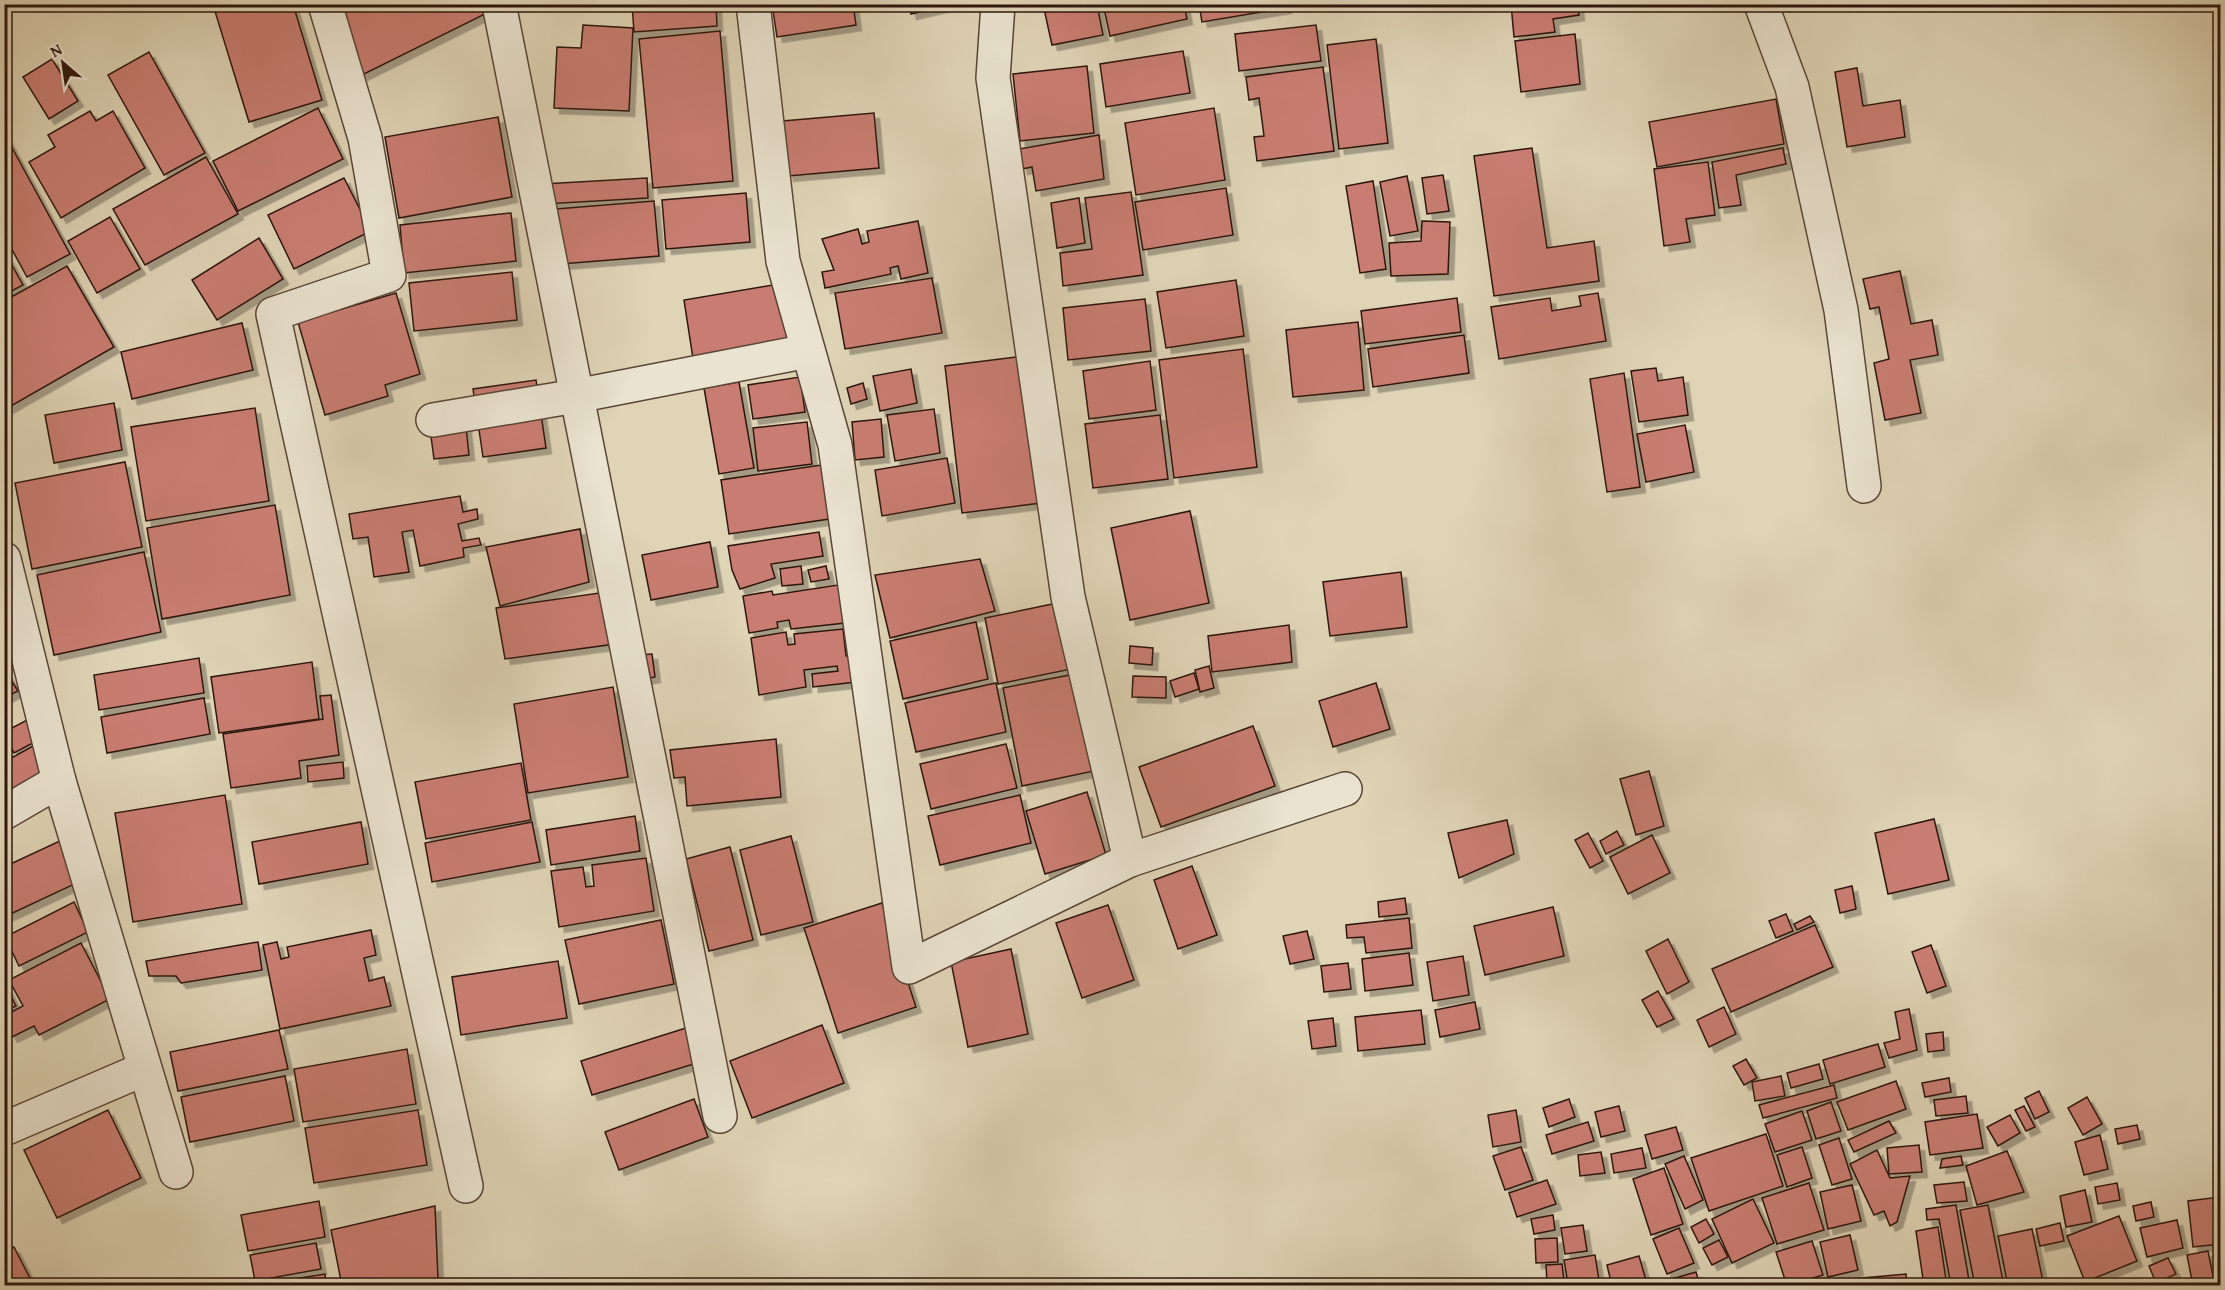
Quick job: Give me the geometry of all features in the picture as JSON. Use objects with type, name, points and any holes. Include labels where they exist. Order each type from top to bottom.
[{"type":"street","points":[[325,4],[365,138],[389,275],[273,314],[466,1186]]},
{"type":"street","points":[[498,4],[720,1116]]},
{"type":"street","points":[[753,4],[783,261],[835,445],[909,967],[1130,860],[1345,789]]},
{"type":"street","points":[[999,4],[993,78],[1068,597],[1130,860]]},
{"type":"street","points":[[1761,4],[1791,87],[1841,310],[1864,486]]},
{"type":"street","points":[[433,420],[576,396],[808,351]]},
{"type":"street","points":[[4,559],[59,781],[176,1172]]},
{"type":"street","points":[[4,813],[59,781]]},
{"type":"street","points":[[4,1129],[144,1069]]},
{"type":"building","points":[[225,4],[293,4],[322,100],[249,122],[214,8]]},
{"type":"building","points":[[353,4],[480,4],[485,14],[362,75],[333,17],[354,7]]},
{"type":"building","points":[[632,4],[716,4],[717,26],[634,32]]},
{"type":"building","points":[[772,4],[853,4],[856,25],[777,37]]},
{"type":"building","points":[[909,4],[954,4],[911,14]]},
{"type":"building","points":[[1043,4],[1097,4],[1103,35],[1052,45]]},
{"type":"building","points":[[1103,4],[1184,4],[1187,19],[1110,36]]},
{"type":"building","points":[[1199,4],[1285,4],[1286,8],[1202,22]]},
{"type":"building","points":[[1511,4],[1578,4],[1579,15],[1553,19],[1555,32],[1514,37]]},
{"type":"building","points":[[583,25],[633,28],[629,111],[554,108],[557,47],[581,48]]},
{"type":"building","points":[[1316,25],[1321,61],[1239,71],[1235,34]]},
{"type":"building","points":[[720,31],[733,181],[653,188],[639,39]]},
{"type":"building","points":[[1575,34],[1580,84],[1521,92],[1515,41]]},
{"type":"building","points":[[1376,39],[1388,143],[1339,149],[1327,45]]},
{"type":"building","points":[[1183,51],[1190,93],[1106,107],[1100,64]]},
{"type":"building","points":[[149,52],[205,153],[164,175],[108,75]]},
{"type":"building","points":[[52,59],[78,101],[49,119],[23,77]]},
{"type":"building","points":[[1087,66],[1094,133],[1020,141],[1013,74]]},
{"type":"building","points":[[1323,67],[1334,151],[1257,161],[1254,137],[1264,136],[1259,98],[1249,100],[1246,77]]},
{"type":"building","points":[[1857,68],[1863,106],[1900,100],[1905,137],[1847,147],[1835,72]]},
{"type":"building","points":[[1776,99],[1784,144],[1657,167],[1649,122]]},
{"type":"building","points":[[318,108],[343,159],[238,211],[213,161]]},
{"type":"building","points":[[1214,108],[1225,180],[1136,195],[1125,123]]},
{"type":"building","points":[[90,111],[96,121],[113,111],[145,168],[61,218],[29,162],[55,147],[48,135]]},
{"type":"building","points":[[874,113],[879,168],[788,176],[783,121]]},
{"type":"building","points":[[498,117],[512,197],[399,218],[385,137]]},
{"type":"building","points":[[4,133],[70,254],[27,277],[4,235]]},
{"type":"building","points":[[1099,135],[1104,179],[1036,191],[1032,167],[1022,169],[1019,149]]},
{"type":"building","points":[[1532,148],[1547,248],[1594,241],[1599,281],[1494,296],[1474,156]]},
{"type":"building","points":[[1783,148],[1786,164],[1736,175],[1741,205],[1719,208],[1712,162]]},
{"type":"building","points":[[206,157],[238,214],[145,265],[113,209]]},
{"type":"building","points":[[1708,162],[1715,215],[1686,219],[1690,242],[1664,246],[1654,169]]},
{"type":"building","points":[[1443,175],[1449,211],[1427,214],[1422,178]]},
{"type":"building","points":[[1407,176],[1418,231],[1390,236],[1380,182]]},
{"type":"building","points":[[344,178],[371,231],[294,269],[268,215]]},
{"type":"building","points":[[647,178],[648,198],[544,204],[543,184]]},
{"type":"building","points":[[1373,181],[1386,269],[1360,273],[1346,186]]},
{"type":"building","points":[[1226,188],[1233,235],[1143,250],[1135,202]]},
{"type":"building","points":[[1131,192],[1143,275],[1063,286],[1060,253],[1092,249],[1085,198]]},
{"type":"building","points":[[746,193],[750,242],[666,249],[662,200]]},
{"type":"building","points":[[1079,198],[1085,243],[1057,248],[1051,203]]},
{"type":"building","points":[[654,201],[659,256],[561,264],[556,209]]},
{"type":"building","points":[[511,213],[516,261],[404,273],[400,225]]},
{"type":"building","points":[[110,217],[140,269],[97,293],[68,241]]},
{"type":"building","points":[[918,221],[928,273],[901,279],[898,266],[890,268],[891,274],[825,288],[822,272],[834,270],[822,239],[858,229],[862,244],[869,242],[867,231]]},
{"type":"building","points":[[1422,221],[1450,222],[1448,274],[1391,276],[1389,243],[1421,241]]},
{"type":"building","points":[[259,238],[283,279],[217,320],[192,280]]},
{"type":"building","points":[[4,251],[23,285],[4,295]]},
{"type":"building","points":[[67,266],[114,347],[4,410],[4,301]]},
{"type":"building","points":[[1900,271],[1911,324],[1932,320],[1938,355],[1910,360],[1921,413],[1885,420],[1874,363],[1889,359],[1879,307],[1870,309],[1863,279]]},
{"type":"building","points":[[512,272],[517,320],[414,331],[409,283]]},
{"type":"building","points":[[932,278],[942,333],[845,349],[835,293]]},
{"type":"building","points":[[1236,280],[1244,336],[1166,348],[1157,292]]},
{"type":"building","points":[[785,283],[795,347],[694,365],[684,300]]},
{"type":"building","points":[[396,293],[420,374],[385,385],[388,396],[325,415],[298,322]]},
{"type":"building","points":[[1598,293],[1606,341],[1499,359],[1491,307],[1550,298],[1552,311],[1581,306],[1579,296]]},
{"type":"building","points":[[1457,298],[1461,332],[1365,344],[1361,311]]},
{"type":"building","points":[[1145,299],[1151,351],[1068,360],[1063,308]]},
{"type":"building","points":[[1358,322],[1364,390],[1293,397],[1286,330]]},
{"type":"building","points":[[242,323],[253,370],[132,399],[121,352]]},
{"type":"building","points":[[1464,335],[1469,373],[1373,387],[1368,349]]},
{"type":"building","points":[[1243,349],[1257,467],[1174,478],[1159,360]]},
{"type":"building","points":[[1031,355],[1049,502],[962,513],[945,366]]},
{"type":"building","points":[[1150,361],[1156,410],[1089,419],[1083,371]]},
{"type":"building","points":[[1656,368],[1658,381],[1683,377],[1688,415],[1639,422],[1631,371]]},
{"type":"building","points":[[911,369],[917,403],[880,411],[873,376]]},
{"type":"building","points":[[1624,373],[1640,487],[1607,492],[1590,379]]},
{"type":"building","points":[[800,377],[805,412],[753,419],[748,385]]},
{"type":"building","points":[[536,380],[546,448],[483,457],[473,389]]},
{"type":"building","points":[[739,382],[754,468],[719,474],[704,388]]},
{"type":"building","points":[[863,383],[867,399],[851,404],[847,388]]},
{"type":"building","points":[[114,403],[122,450],[54,463],[45,415]]},
{"type":"building","points":[[255,408],[269,501],[146,521],[131,427]]},
{"type":"building","points":[[464,409],[469,455],[434,459],[428,414]]},
{"type":"building","points":[[934,409],[940,453],[895,461],[887,415]]},
{"type":"building","points":[[1160,415],[1168,479],[1093,488],[1085,424]]},
{"type":"building","points":[[881,419],[884,457],[855,460],[852,422]]},
{"type":"building","points":[[807,422],[812,464],[758,471],[753,428]]},
{"type":"building","points":[[1685,425],[1694,472],[1646,482],[1637,434]]},
{"type":"building","points":[[947,458],[955,503],[882,516],[875,470]]},
{"type":"building","points":[[125,462],[142,547],[32,569],[15,483]]},
{"type":"building","points":[[821,465],[829,519],[729,534],[721,480]]},
{"type":"building","points":[[460,496],[463,512],[477,509],[478,519],[458,524],[462,541],[479,538],[481,545],[463,548],[464,557],[420,566],[413,530],[402,532],[409,572],[374,577],[368,537],[353,539],[349,514]]},
{"type":"building","points":[[275,505],[290,595],[162,619],[147,528]]},
{"type":"building","points":[[1190,511],[1209,603],[1130,620],[1111,528]]},
{"type":"building","points":[[580,529],[589,582],[500,606],[486,547]]},
{"type":"building","points":[[819,532],[823,556],[771,564],[775,578],[740,589],[732,570],[728,546]]},
{"type":"building","points":[[710,542],[718,587],[651,600],[642,555]]},
{"type":"building","points":[[144,552],[161,632],[54,655],[37,575]]},
{"type":"building","points":[[980,559],[995,611],[890,638],[875,575]]},
{"type":"building","points":[[801,566],[803,584],[782,586],[780,569]]},
{"type":"building","points":[[826,566],[829,579],[811,582],[808,570]]},
{"type":"building","points":[[1401,572],[1407,627],[1330,636],[1323,582]]},
{"type":"building","points":[[838,585],[845,623],[791,629],[789,620],[777,622],[778,628],[749,633],[743,596],[772,591],[773,595]]},
{"type":"building","points":[[606,592],[615,644],[505,659],[496,608]]},
{"type":"building","points":[[1067,601],[1081,667],[998,684],[985,618]]},
{"type":"building","points":[[976,622],[988,679],[903,699],[890,641]]},
{"type":"building","points":[[1289,625],[1292,662],[1212,672],[1208,636]]},
{"type":"building","points":[[843,629],[846,656],[852,655],[856,682],[813,687],[812,674],[838,671],[837,666],[804,670],[806,687],[759,695],[751,638],[786,632],[788,645],[795,644],[794,634]]},
{"type":"building","points":[[1130,646],[1153,648],[1152,665],[1129,663]]},
{"type":"building","points":[[652,654],[655,677],[644,679],[641,655]]},
{"type":"building","points":[[199,658],[204,693],[99,710],[94,675]]},
{"type":"building","points":[[312,662],[319,719],[219,733],[211,677]]},
{"type":"building","points":[[1209,666],[1214,688],[1200,692],[1195,670]]},
{"type":"building","points":[[4,669],[18,691],[4,698]]},
{"type":"building","points":[[1194,673],[1199,689],[1175,697],[1170,681]]},
{"type":"building","points":[[1075,674],[1094,771],[1022,786],[1003,688]]},
{"type":"building","points":[[1133,676],[1166,677],[1166,698],[1132,697]]},
{"type":"building","points":[[996,683],[1006,732],[916,752],[905,703]]},
{"type":"building","points":[[1376,683],[1390,729],[1333,747],[1319,701]]},
{"type":"building","points":[[613,687],[628,777],[528,793],[514,704]]},
{"type":"building","points":[[331,695],[339,755],[299,761],[301,778],[231,788],[223,734],[323,719],[320,696]]},
{"type":"building","points":[[204,698],[210,734],[107,753],[101,717]]},
{"type":"building","points":[[31,718],[42,738],[14,753],[4,732]]},
{"type":"building","points":[[1253,726],[1275,786],[1161,827],[1139,767]]},
{"type":"building","points":[[776,739],[781,797],[687,806],[685,777],[674,778],[670,750]]},
{"type":"building","points":[[42,741],[54,780],[4,809],[4,762]]},
{"type":"building","points":[[1006,744],[1017,788],[931,809],[920,764]]},
{"type":"building","points":[[4,747],[10,756],[4,759]]},
{"type":"building","points":[[343,762],[344,778],[308,782],[307,766]]},
{"type":"building","points":[[521,763],[531,820],[426,839],[415,782]]},
{"type":"building","points":[[1649,771],[1664,826],[1636,835],[1620,779]]},
{"type":"building","points":[[1087,792],[1106,855],[1045,874],[1026,811]]},
{"type":"building","points":[[225,795],[242,904],[133,922],[115,813]]},
{"type":"building","points":[[1020,795],[1031,843],[940,865],[928,816]]},
{"type":"building","points":[[635,816],[640,851],[551,865],[546,830]]},
{"type":"building","points":[[1934,819],[1949,880],[1888,894],[1875,833]]},
{"type":"building","points":[[1507,820],[1514,854],[1459,878],[1448,833]]},
{"type":"building","points":[[361,822],[368,864],[259,884],[252,842]]},
{"type":"building","points":[[532,822],[540,862],[432,882],[425,843]]},
{"type":"building","points":[[1617,831],[1624,845],[1606,854],[1600,841]]},
{"type":"building","points":[[1588,833],[1603,861],[1590,868],[1575,840]]},
{"type":"building","points":[[1652,835],[1670,873],[1628,894],[1610,857]]},
{"type":"building","points":[[791,836],[813,922],[761,935],[740,850]]},
{"type":"building","points":[[62,840],[81,881],[4,917],[4,867]]},
{"type":"building","points":[[730,847],[753,940],[709,951],[686,859]]},
{"type":"building","points":[[646,858],[654,911],[559,927],[551,871],[583,867],[586,887],[594,886],[592,865]]},
{"type":"building","points":[[1192,866],[1217,935],[1178,949],[1154,880]]},
{"type":"building","points":[[1852,886],[1856,909],[1840,913],[1835,890]]},
{"type":"building","points":[[1405,898],[1407,914],[1379,917],[1378,902]]},
{"type":"building","points":[[74,902],[88,932],[19,966],[5,937]]},
{"type":"building","points":[[882,903],[916,1007],[838,1033],[804,928]]},
{"type":"building","points":[[1108,905],[1134,980],[1082,998],[1056,923]]},
{"type":"building","points":[[1553,907],[1564,956],[1485,975],[1474,926]]},
{"type":"building","points":[[1786,914],[1793,931],[1776,938],[1769,921]]},
{"type":"building","points":[[1810,916],[1814,922],[1797,930],[1794,924]]},
{"type":"building","points":[[1409,918],[1412,948],[1366,953],[1364,937],[1347,938],[1346,925]]},
{"type":"building","points":[[661,920],[674,984],[579,1004],[565,940]]},
{"type":"building","points":[[1815,925],[1833,967],[1731,1012],[1712,969]]},
{"type":"building","points":[[371,930],[376,955],[364,958],[369,981],[384,977],[391,1006],[280,1029],[263,945],[277,942],[281,959],[289,957],[287,947]]},
{"type":"building","points":[[1307,931],[1314,959],[1290,964],[1283,936]]},
{"type":"building","points":[[1668,939],[1689,982],[1667,994],[1646,951]]},
{"type":"building","points":[[258,942],[262,970],[181,983],[176,976],[149,976],[146,961]]},
{"type":"building","points":[[81,943],[110,999],[39,1035],[34,1026],[12,1037],[4,1022],[4,1016],[23,1006],[9,980]]},
{"type":"building","points":[[1931,945],[1946,986],[1927,993],[1912,952]]},
{"type":"building","points":[[1011,949],[1028,1034],[968,1047],[951,962]]},
{"type":"building","points":[[1409,953],[1413,985],[1365,991],[1362,959]]},
{"type":"building","points":[[1463,956],[1469,995],[1433,1001],[1427,962]]},
{"type":"building","points":[[558,961],[567,1018],[461,1035],[452,977]]},
{"type":"building","points":[[1348,963],[1351,989],[1324,992],[1321,966]]},
{"type":"building","points":[[4,982],[16,1006],[4,1012]]},
{"type":"building","points":[[1658,991],[1674,1019],[1657,1027],[1642,1000]]},
{"type":"building","points":[[1475,1002],[1480,1029],[1440,1037],[1435,1010]]},
{"type":"building","points":[[1724,1007],[1736,1034],[1709,1047],[1697,1020]]},
{"type":"building","points":[[1909,1009],[1917,1050],[1889,1058],[1884,1043],[1900,1039],[1895,1012]]},
{"type":"building","points":[[1421,1010],[1425,1044],[1358,1051],[1355,1017]]},
{"type":"building","points":[[1333,1018],[1336,1046],[1312,1049],[1308,1021]]},
{"type":"building","points":[[822,1025],[844,1083],[752,1118],[730,1061]]},
{"type":"building","points":[[686,1028],[697,1063],[592,1095],[581,1061]]},
{"type":"building","points":[[279,1030],[288,1069],[178,1091],[170,1052]]},
{"type":"building","points":[[1943,1032],[1944,1050],[1928,1052],[1926,1034]]},
{"type":"building","points":[[1878,1044],[1885,1067],[1830,1084],[1823,1060]]},
{"type":"building","points":[[407,1049],[416,1104],[303,1122],[294,1069]]},
{"type":"building","points":[[1746,1059],[1757,1078],[1744,1085],[1733,1066]]},
{"type":"building","points":[[1819,1064],[1823,1079],[1791,1088],[1787,1073]]},
{"type":"building","points":[[285,1076],[294,1121],[190,1142],[181,1097]]},
{"type":"building","points":[[1781,1076],[1785,1096],[1755,1101],[1752,1082]]},
{"type":"building","points":[[1949,1078],[1951,1092],[1925,1097],[1922,1083]]},
{"type":"building","points":[[1896,1081],[1906,1109],[1848,1130],[1837,1102]]},
{"type":"building","points":[[1834,1085],[1837,1098],[1763,1118],[1759,1105]]},
{"type":"building","points":[[2039,1091],[2049,1112],[2035,1119],[2025,1098]]},
{"type":"building","points":[[1966,1096],[1968,1113],[1936,1116],[1934,1100]]},
{"type":"building","points":[[2087,1097],[2102,1124],[2083,1135],[2068,1108]]},
{"type":"building","points":[[694,1099],[708,1137],[619,1170],[605,1132]]},
{"type":"building","points":[[1569,1099],[1575,1117],[1549,1127],[1543,1108]]},
{"type":"building","points":[[1831,1102],[1841,1131],[1816,1139],[1807,1111]]},
{"type":"building","points":[[1619,1106],[1625,1131],[1601,1137],[1595,1112]]},
{"type":"building","points":[[2024,1106],[2035,1127],[2026,1131],[2015,1110]]},
{"type":"building","points":[[108,1110],[141,1178],[57,1218],[24,1150]]},
{"type":"building","points":[[418,1110],[427,1165],[314,1183],[305,1128]]},
{"type":"building","points":[[1516,1110],[1521,1142],[1493,1147],[1488,1115]]},
{"type":"building","points":[[1802,1111],[1812,1140],[1775,1152],[1765,1124]]},
{"type":"building","points":[[1977,1114],[1983,1148],[1930,1155],[1925,1122]]},
{"type":"building","points":[[2010,1115],[2020,1133],[1998,1146],[1987,1127]]},
{"type":"building","points":[[1889,1121],[1896,1133],[1854,1152],[1848,1140]]},
{"type":"building","points":[[1588,1122],[1594,1141],[1552,1154],[1546,1135]]},
{"type":"building","points":[[2137,1125],[2140,1139],[2118,1144],[2115,1129]]},
{"type":"building","points":[[1676,1127],[1683,1150],[1652,1159],[1645,1135]]},
{"type":"building","points":[[1766,1134],[1783,1186],[1709,1211],[1691,1158]]},
{"type":"building","points":[[2100,1135],[2108,1169],[2084,1175],[2075,1142]]},
{"type":"building","points":[[1839,1138],[1852,1179],[1832,1185],[1819,1145]]},
{"type":"building","points":[[1919,1145],[1922,1172],[1889,1174],[1887,1148]]},
{"type":"building","points":[[1521,1147],[1533,1180],[1505,1190],[1493,1156]]},
{"type":"building","points":[[1802,1147],[1812,1178],[1787,1187],[1777,1155]]},
{"type":"building","points":[[1642,1148],[1646,1168],[1614,1173],[1611,1154]]},
{"type":"building","points":[[1877,1150],[1890,1178],[1910,1176],[1897,1222],[1890,1226],[1884,1211],[1874,1215],[1850,1164]]},
{"type":"building","points":[[2007,1151],[2024,1192],[1977,1205],[1966,1166]]},
{"type":"building","points":[[1601,1152],[1605,1173],[1580,1176],[1578,1155]]},
{"type":"building","points":[[1684,1156],[1703,1200],[1685,1209],[1665,1164]]},
{"type":"building","points":[[1961,1156],[1963,1165],[1940,1168],[1942,1159]]},
{"type":"building","points":[[1664,1168],[1683,1224],[1651,1235],[1633,1179]]},
{"type":"building","points":[[1547,1180],[1556,1204],[1517,1217],[1509,1193]]},
{"type":"building","points":[[1964,1182],[1967,1201],[1937,1203],[1934,1185]]},
{"type":"building","points":[[1809,1183],[1824,1230],[1777,1244],[1762,1198]]},
{"type":"building","points":[[2117,1183],[2120,1200],[2098,1204],[2095,1187]]},
{"type":"building","points":[[1852,1185],[1861,1221],[1828,1229],[1820,1192]]},
{"type":"building","points":[[2085,1190],[2092,1222],[2066,1227],[2060,1196]]},
{"type":"building","points":[[2220,1197],[2220,1244],[2193,1247],[2188,1201]]},
{"type":"building","points":[[1753,1199],[1774,1243],[1732,1263],[1712,1219]]},
{"type":"building","points":[[319,1201],[325,1237],[248,1251],[241,1215]]},
{"type":"building","points":[[2151,1202],[2154,1217],[2136,1221],[2133,1206]]},
{"type":"building","points":[[1956,1205],[1970,1286],[1951,1286],[1939,1219],[1927,1220],[1926,1209]]},
{"type":"building","points":[[1988,1205],[2004,1286],[1975,1286],[1960,1210]]},
{"type":"building","points":[[435,1206],[438,1279],[426,1286],[342,1286],[331,1230]]},
{"type":"building","points":[[1553,1215],[1555,1230],[1534,1234],[1531,1219]]},
{"type":"building","points":[[2119,1216],[2137,1261],[2085,1282],[2067,1236]]},
{"type":"building","points":[[1706,1219],[1714,1234],[1699,1243],[1691,1227]]},
{"type":"building","points":[[2177,1220],[2183,1248],[2147,1257],[2140,1228]]},
{"type":"building","points":[[2060,1223],[2064,1241],[2040,1246],[2036,1229]]},
{"type":"building","points":[[1583,1225],[1587,1251],[1565,1254],[1561,1228]]},
{"type":"building","points":[[1938,1227],[1947,1286],[1924,1286],[1916,1231]]},
{"type":"building","points":[[1679,1228],[1694,1263],[1667,1274],[1653,1239]]},
{"type":"building","points":[[2032,1229],[2044,1286],[2008,1286],[1998,1236]]},
{"type":"building","points":[[1850,1235],[1858,1270],[1828,1277],[1820,1242]]},
{"type":"building","points":[[1557,1238],[1558,1262],[1536,1263],[1535,1239]]},
{"type":"building","points":[[1719,1240],[1728,1257],[1712,1265],[1703,1248]]},
{"type":"building","points":[[1812,1241],[1823,1275],[1787,1286],[1776,1252]]},
{"type":"building","points":[[316,1243],[321,1269],[255,1281],[250,1255]]},
{"type":"building","points":[[14,1247],[33,1284],[29,1286],[4,1286],[4,1252]]},
{"type":"building","points":[[2208,1251],[2215,1286],[2193,1286],[2187,1255]]},
{"type":"building","points":[[1595,1255],[1599,1280],[1568,1284],[1564,1260]]},
{"type":"building","points":[[1639,1256],[1646,1280],[1625,1286],[1612,1286],[1607,1265]]},
{"type":"building","points":[[2168,1258],[2176,1274],[2156,1283],[2149,1266]]},
{"type":"building","points":[[1562,1264],[1564,1281],[1547,1283],[1546,1265]]},
{"type":"building","points":[[1696,1272],[1700,1286],[1651,1286],[1651,1285]]},
{"type":"building","points":[[325,1274],[326,1286],[256,1286],[256,1285]]},
{"type":"building","points":[[1906,1274],[1907,1286],[1852,1286],[1851,1279]]}]
